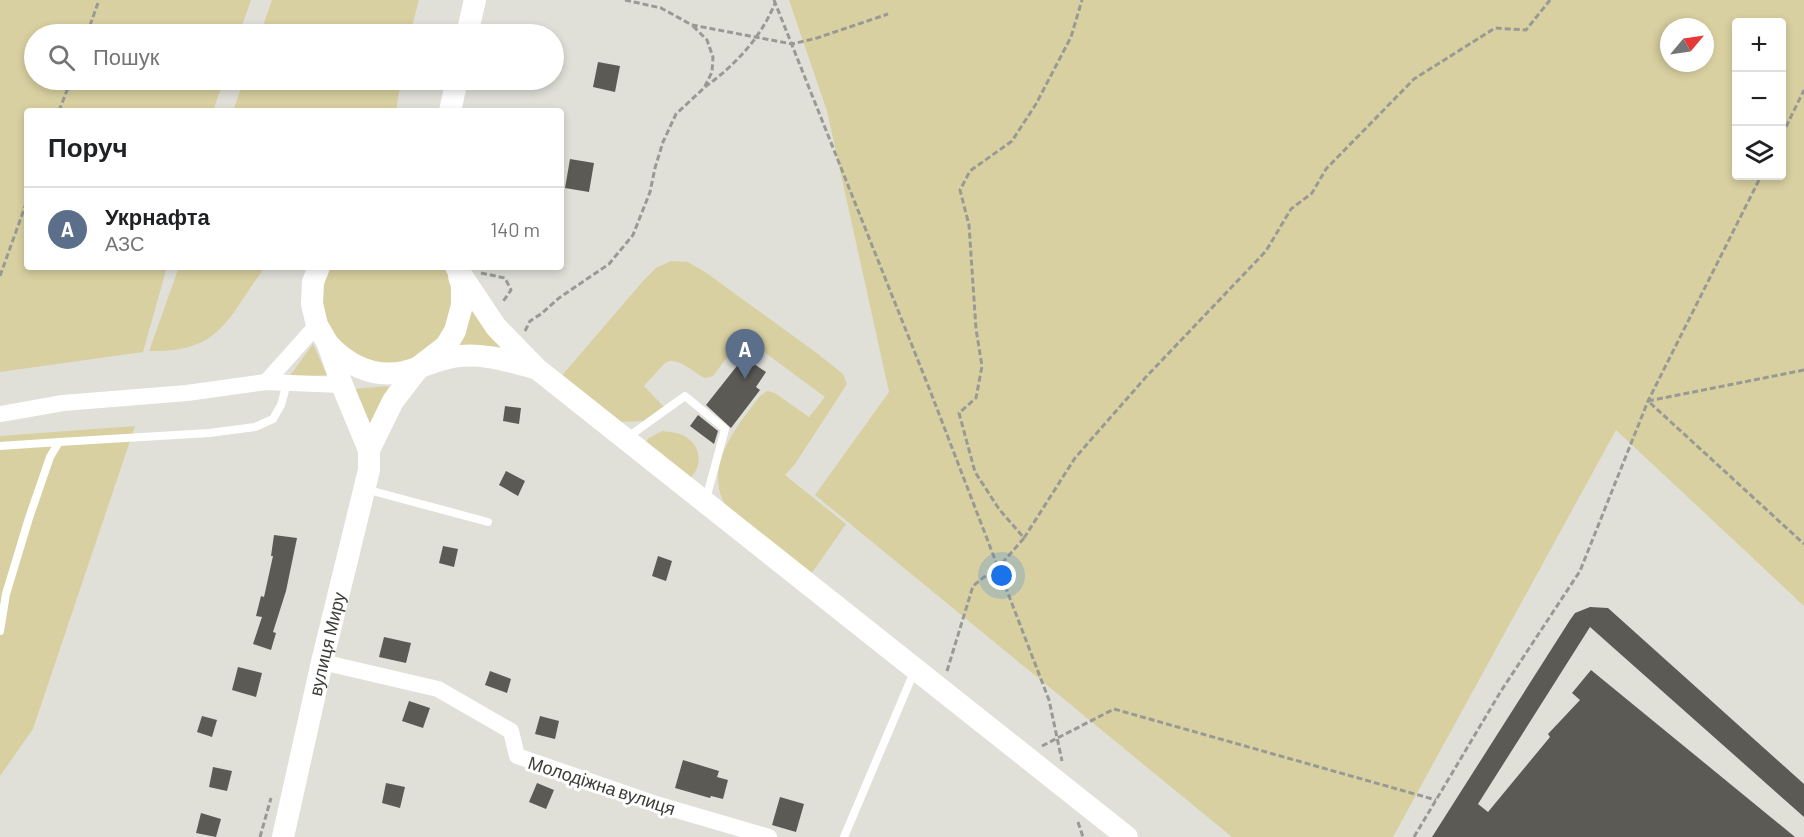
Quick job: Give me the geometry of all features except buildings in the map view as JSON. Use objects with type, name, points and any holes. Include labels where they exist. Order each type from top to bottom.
[{"type":"street","points":[[469,24],[475,0]]},
{"type":"street","points":[[451,108],[455,90]]},
{"type":"street","points":[[318,270],[314,282],[312,304],[342,386],[369,450]]},
{"type":"street","points":[[369,450],[393,401],[420,366],[446,346],[455,331],[462,305],[461,270]]},
{"type":"street","points":[[462,270],[496,327],[536,368],[1127,837]]},
{"type":"street","points":[[322,334],[339,356],[353,365],[373,372],[392,373]]},
{"type":"street","points":[[266,382],[322,334]]},
{"type":"street","points":[[0,414],[63,403],[187,393],[266,382],[342,386],[406,371],[454,356],[489,356],[536,368]]},
{"type":"street","name":"вулиця Миру","points":[[283,837],[322,662],[369,470],[369,450]]},
{"type":"street","name":"Молодіжна вулиця","points":[[322,662],[438,689],[511,731],[516,756],[656,804],[769,837]]},
{"type":"lane","points":[[0,446],[255,428],[273,419],[281,405],[286,383]]},
{"type":"lane","points":[[626,439],[685,396],[725,429],[705,502]]},
{"type":"lane","points":[[0,631],[6,594],[28,518],[50,457],[59,442]]},
{"type":"lane","points":[[365,488],[488,522]]},
{"type":"lane","points":[[844,837],[915,669]]},
{"type":"path","points":[[91,24],[99,0]]},
{"type":"path","points":[[625,0],[661,8],[692,25],[707,40],[713,57],[712,72],[704,88]]},
{"type":"path","points":[[1024,538],[999,508],[975,472],[959,413],[976,398],[982,366],[976,329],[969,225],[960,190],[970,171],[1012,141],[1030,113],[1071,37],[1082,0]]},
{"type":"path","points":[[941,690],[973,586],[1004,561],[1024,538],[1075,458],[1145,378],[1266,251],[1291,209],[1312,193],[1326,169],[1414,79],[1494,28],[1526,30],[1551,0]]},
{"type":"path","points":[[517,349],[530,321],[609,264],[633,235],[650,192],[663,142],[676,114],[745,53],[769,18],[775,2]]},
{"type":"path","points":[[775,2],[1049,700],[1068,790]]},
{"type":"path","points":[[692,25],[792,44],[888,14]]},
{"type":"path","points":[[60,108],[66,90]]},
{"type":"path","points":[[1786,127],[1804,90]]},
{"type":"path","points":[[1414,837],[1501,691],[1580,572],[1648,401],[1759,180]]},
{"type":"path","points":[[0,276],[24,209]]},
{"type":"path","points":[[470,270],[505,278],[511,290]]},
{"type":"path","points":[[1648,401],[1804,370]]},
{"type":"path","points":[[1648,401],[1804,544]]},
{"type":"path","points":[[1024,755],[1114,709],[1436,800]]},
{"type":"path","points":[[1077,818],[1083,837]]},
{"type":"shaded area","points":[[0,0],[251,0],[243,24],[24,24],[24,90],[220,90],[214,108],[24,108],[24,270],[166,270],[143,352],[0,372]]},
{"type":"shaded area","points":[[272,0],[419,0],[413,24],[264,24]]},
{"type":"shaded area","points":[[789,0],[1804,0],[1804,606],[1616,430],[1393,837],[1232,837],[815,495],[889,392],[827,111]]},
{"type":"shaded area","points":[[240,90],[399,90],[396,108],[234,108]]},
{"type":"shaded area","points":[[671,261],[688,262],[708,274],[843,374],[847,384],[795,464],[785,475],[846,524],[807,580],[726,507],[720,492],[718,477],[725,448],[760,396],[767,391],[775,393],[809,417],[825,397],[745,338],[713,376],[705,378],[679,362],[665,363],[644,386],[664,407],[644,421],[618,422],[558,380],[643,281],[656,268]]},
{"type":"shaded area","points":[[178,270],[263,270],[231,317],[208,339],[193,346],[149,351]]},
{"type":"shaded area","points":[[324,270],[448,270],[455,289],[449,330],[417,362],[373,367],[332,342],[319,285]]},
{"type":"shaded area","points":[[474,307],[505,347],[458,345]]},
{"type":"shaded area","points":[[313,344],[327,375],[289,377]]},
{"type":"shaded area","points":[[389,386],[371,425],[353,389]]},
{"type":"shaded area","points":[[135,426],[33,729],[0,776],[0,436]]},
{"type":"shaded area","points":[[662,431],[684,436],[697,450],[699,456],[697,468],[685,482],[645,443]]},
{"type":"place","name":"Укрнафта","points":[[745,379]]}]
